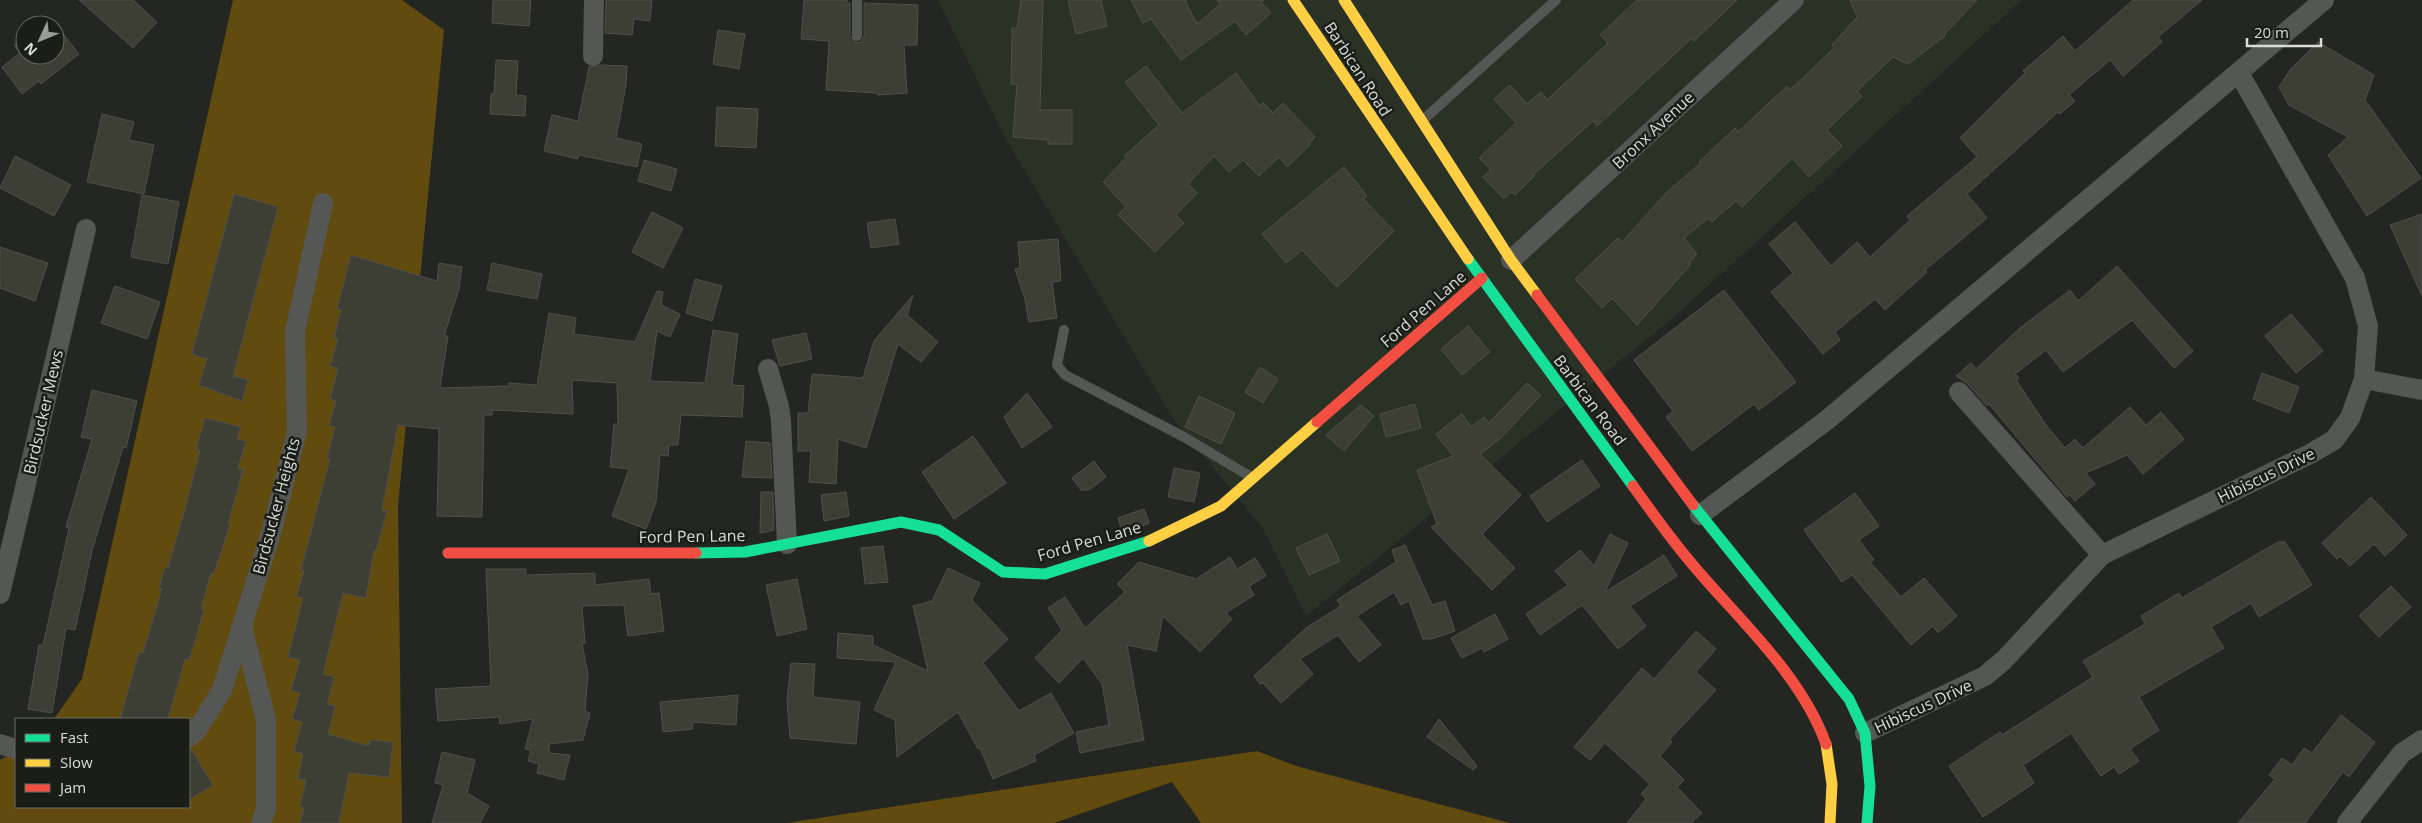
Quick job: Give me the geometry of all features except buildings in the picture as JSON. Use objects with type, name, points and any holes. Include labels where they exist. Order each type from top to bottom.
[{"type":"main road","name":"Barbican Road","points":[[1293,0],[1390,148],[1527,344],[1672,538],[1789,676],[1817,723],[1830,754],[1833,785],[1830,823]]},
{"type":"main road","name":"Barbican Road","points":[[1344,0],[1511,260],[1700,516],[1849,699],[1865,734],[1870,786],[1868,823]]},
{"type":"main road","name":"Ford Pen Lane","points":[[448,553],[745,552],[901,522],[939,530],[1003,572],[1045,574],[1138,546],[1221,506],[1482,278]]},
{"type":"street","points":[[593,56],[594,0]]},
{"type":"street","name":"Bronx Avenue","points":[[1511,260],[1794,0]]},
{"type":"street","points":[[1700,516],[1827,420],[2324,0]]},
{"type":"street","name":"Hibiscus Drive","points":[[1865,734],[1985,676],[2004,660],[2102,555],[2310,454],[2334,440],[2350,418],[2364,379],[2368,326],[2355,278],[2239,73]]},
{"type":"street","name":"Birdsucker Heights","points":[[190,735],[197,730],[222,690],[271,533],[296,432],[295,332],[323,202]]},
{"type":"street","name":"Birdsucker Mews","points":[[0,594],[86,229]]},
{"type":"street","points":[[768,369],[779,406],[781,421],[788,544]]},
{"type":"street","points":[[2364,379],[2422,390]]},
{"type":"street","points":[[1959,392],[2102,555]]},
{"type":"street","points":[[242,626],[266,720],[266,810],[261,823]]},
{"type":"street","points":[[2347,823],[2402,753],[2422,740]]},
{"type":"street","points":[[0,744],[15,750]]},
{"type":"lane","points":[[857,0],[858,36]]},
{"type":"lane","points":[[1422,122],[1556,0]]},
{"type":"lane","points":[[1064,330],[1057,365],[1065,375],[1184,438],[1254,479]]},
{"type":"shaded area","points":[[233,0],[402,0],[444,30],[398,506],[402,823],[0,823],[0,760],[15,751],[15,808],[190,808],[190,718],[55,718],[82,679]]},
{"type":"shaded area","points":[[938,0],[2022,0],[1673,318],[1306,616],[1264,530],[1172,417],[1005,138]]},
{"type":"shaded area","points":[[1257,751],[1296,766],[1510,823],[1201,823],[1172,782],[1054,823],[786,823]]},
{"type":"traffic: fast","points":[[1468,259],[1633,486]]},
{"type":"traffic: fast","points":[[1693,505],[1849,699],[1865,733],[1870,786],[1867,823]]},
{"type":"traffic: fast","points":[[696,553],[745,552],[901,522],[939,530],[1003,572],[1045,574],[1149,541]]},
{"type":"traffic: slow","points":[[1293,0],[1468,259]]},
{"type":"traffic: slow","points":[[1344,0],[1511,260],[1537,295]]},
{"type":"traffic: slow","points":[[1149,541],[1221,506],[1317,422]]},
{"type":"traffic: slow","points":[[1826,744],[1832,784],[1830,823]]},
{"type":"traffic: jam","points":[[1317,422],[1482,278]]},
{"type":"traffic: jam","points":[[1537,295],[1693,505]]},
{"type":"traffic: jam","points":[[1633,486],[1686,557],[1757,636],[1789,677],[1804,698],[1826,744]]},
{"type":"traffic: jam","points":[[448,553],[696,553]]}]
